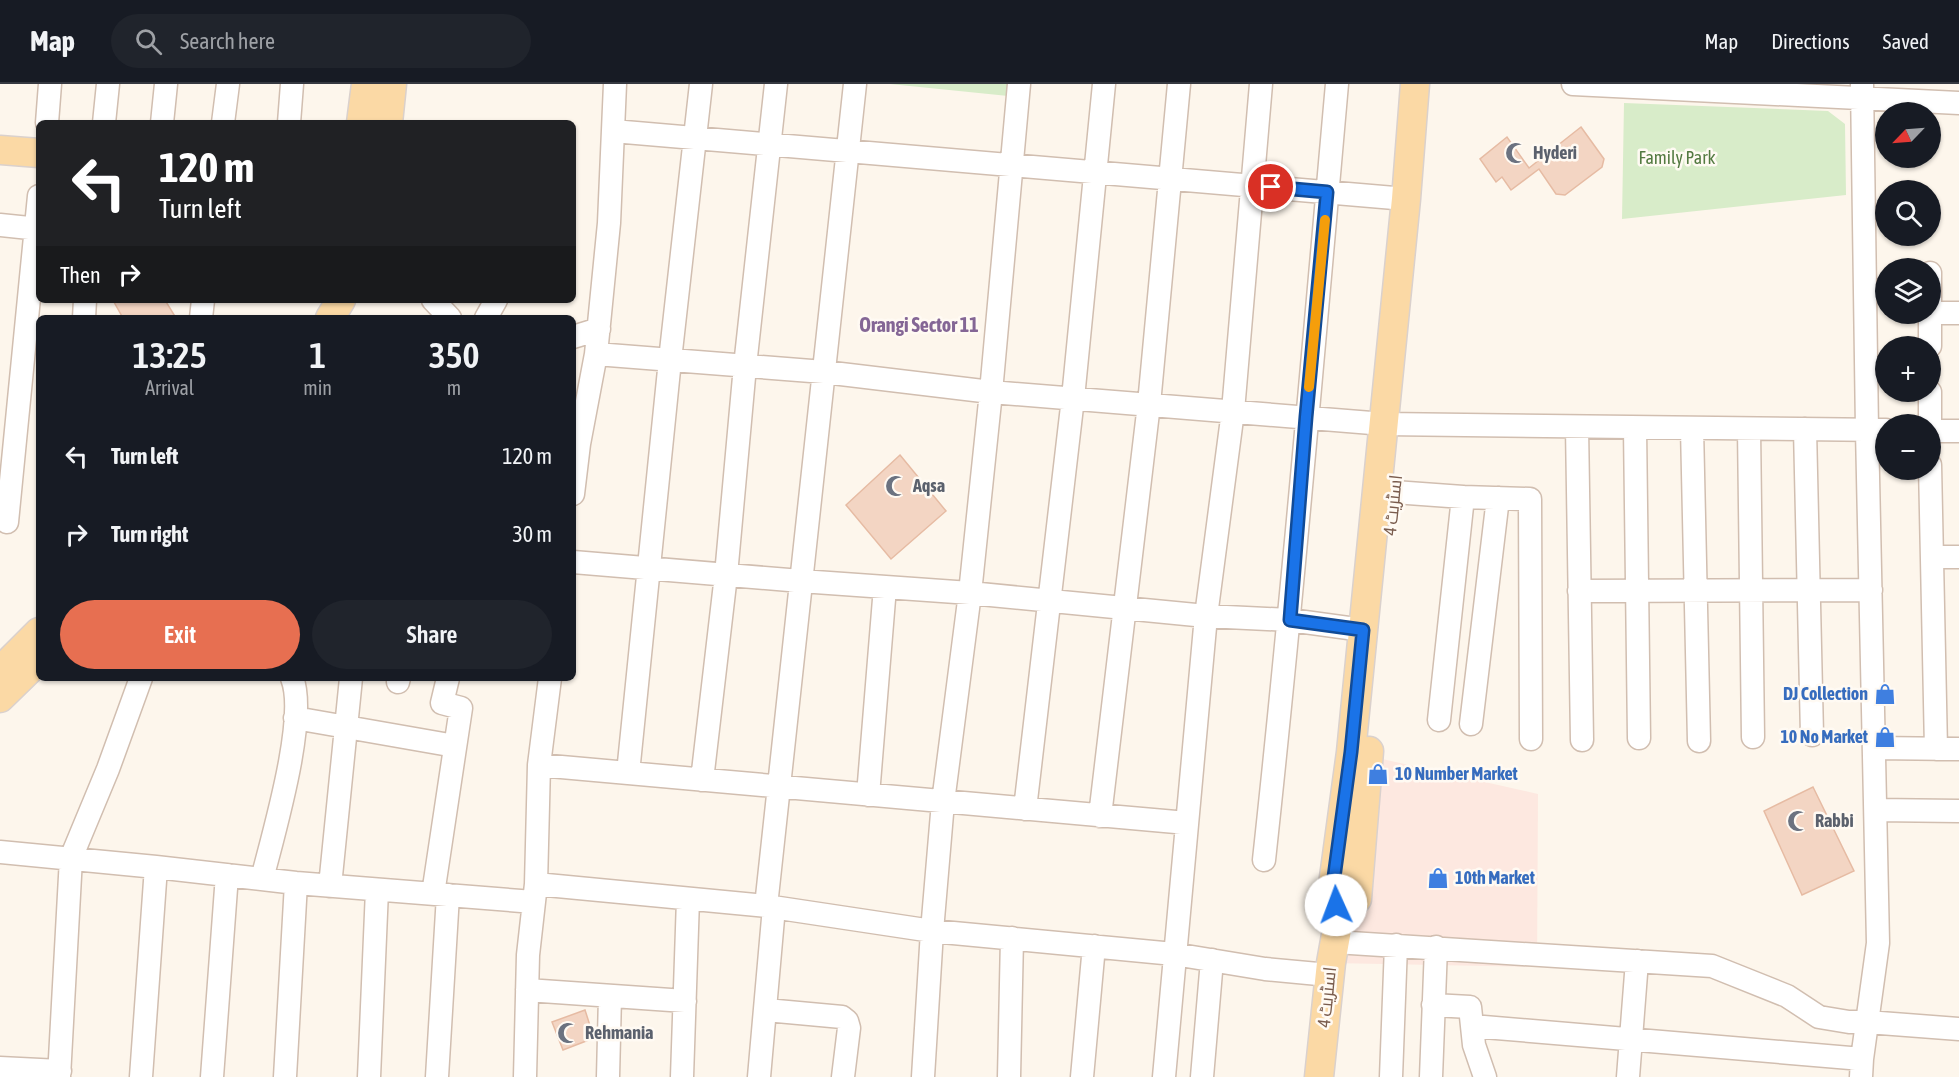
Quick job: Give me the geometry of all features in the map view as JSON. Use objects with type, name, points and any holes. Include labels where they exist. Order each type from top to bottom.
[{"type":"main road","points":[[361,120],[366,84]]},
{"type":"main road","points":[[388,120],[392,84]]},
{"type":"main road","name":"اسٹریٹ 4","points":[[1337,930],[1357,899],[1379,625],[1394,492],[1393,425],[1414,84]]},
{"type":"main road","name":"اسٹریٹ 4","points":[[1319,1077],[1329,975],[1337,930],[1332,892],[1351,752],[1363,630],[1393,425],[1434,84]]},
{"type":"main road","points":[[0,150],[36,153]]},
{"type":"main road","points":[[0,671],[36,635]]},
{"type":"main road","points":[[0,698],[36,662]]},
{"type":"street","points":[[47,120],[50,84]]},
{"type":"street","points":[[104,120],[108,84]]},
{"type":"street","points":[[162,120],[166,84]]},
{"type":"street","points":[[223,120],[228,84]]},
{"type":"street","points":[[289,120],[292,84]]},
{"type":"street","points":[[576,469],[599,329],[609,223],[615,84]]},
{"type":"street","points":[[628,773],[701,84]]},
{"type":"street","points":[[702,780],[726,575],[745,366],[776,84]]},
{"type":"street","points":[[759,1077],[766,1010],[778,787],[855,84]]},
{"type":"street","points":[[923,1077],[943,802],[970,593],[1019,84]]},
{"type":"street","points":[[1025,809],[1073,398],[1104,84]]},
{"type":"street","points":[[1100,816],[1149,404],[1179,84]]},
{"type":"street","points":[[1164,1077],[1206,616],[1233,411],[1261,84]]},
{"type":"street","points":[[1264,860],[1290,620],[1337,84]]},
{"type":"street","points":[[1573,84],[1926,93],[1959,103]]},
{"type":"street","points":[[1862,91],[1875,273]]},
{"type":"street","points":[[613,131],[1406,199]]},
{"type":"street","points":[[0,225],[36,229]]},
{"type":"street","points":[[7,522],[36,239]]},
{"type":"street","points":[[436,303],[447,315]]},
{"type":"street","points":[[1941,313],[1959,313]]},
{"type":"street","points":[[1875,324],[1876,414]]},
{"type":"street","points":[[576,336],[599,329]]},
{"type":"street","points":[[596,354],[824,372],[991,392],[1393,425],[1875,430]]},
{"type":"street","points":[[1577,427],[1582,740]]},
{"type":"street","points":[[1635,428],[1639,738]]},
{"type":"street","points":[[1692,428],[1698,741]]},
{"type":"street","points":[[1749,429],[1753,737]]},
{"type":"street","points":[[1805,429],[1812,735]]},
{"type":"street","points":[[1941,431],[1959,431]]},
{"type":"street","points":[[1472,1026],[1631,1040],[1862,1068],[1878,943],[1871,590],[1875,462]]},
{"type":"street","points":[[1930,480],[1936,749]]},
{"type":"street","points":[[1394,492],[1530,499],[1531,739]]},
{"type":"street","points":[[1439,720],[1463,497]]},
{"type":"street","points":[[1471,724],[1498,498]]},
{"type":"street","points":[[1933,557],[1959,557]]},
{"type":"street","points":[[576,562],[970,593],[1206,616],[1290,620],[1363,630]]},
{"type":"street","points":[[868,795],[885,587]]},
{"type":"street","points":[[1579,591],[1871,590]]},
{"type":"street","points":[[0,1068],[60,1074],[71,858],[108,769],[140,681]]},
{"type":"street","points":[[262,879],[290,760],[295,718],[293,681]]},
{"type":"street","points":[[330,886],[351,681]]},
{"type":"street","points":[[437,1077],[440,895],[461,707],[442,703],[447,681]]},
{"type":"street","points":[[525,1077],[528,955],[535,893],[539,765],[550,681]]},
{"type":"street","points":[[295,718],[455,746]]},
{"type":"street","points":[[1875,748],[1959,749]]},
{"type":"street","points":[[539,765],[1187,823]]},
{"type":"street","points":[[1876,810],[1959,811]]},
{"type":"street","points":[[0,852],[296,883],[440,895],[535,893],[688,899],[770,907],[932,931],[1174,954],[1265,969],[1329,975]]},
{"type":"street","points":[[141,1077],[156,867]]},
{"type":"street","points":[[212,1077],[227,875]]},
{"type":"street","points":[[285,1077],[296,883]]},
{"type":"street","points":[[369,1077],[377,890]]},
{"type":"street","points":[[682,1077],[688,899]]},
{"type":"street","points":[[1337,930],[1396,945],[1712,966],[1788,996],[1819,1017],[1849,1022],[1959,1029]]},
{"type":"street","points":[[1009,1077],[1012,938]]},
{"type":"street","points":[[1391,1077],[1396,945]]},
{"type":"street","points":[[1082,1077],[1094,946]]},
{"type":"street","points":[[1431,1077],[1436,947]]},
{"type":"street","points":[[1202,1077],[1212,960]]},
{"type":"street","points":[[1628,1077],[1637,961]]},
{"type":"street","points":[[527,990],[685,1000]]},
{"type":"street","points":[[608,1077],[610,996]]},
{"type":"street","points":[[1433,1005],[1470,1007],[1474,1045],[1485,1077]]},
{"type":"street","points":[[766,1010],[842,1017],[847,1021],[849,1028],[843,1077]]},
{"type":"shaded area","name":"10th Market","points":[[1351,752],[1538,794],[1537,967],[1331,963]]},
{"type":"green space","points":[[890,84],[1019,84],[1018,97]]},
{"type":"green space","name":"Family Park","points":[[1624,103],[1828,111],[1845,124],[1846,195],[1622,219]]},
{"type":"building","points":[[1581,127],[1604,159],[1602,167],[1565,195],[1556,194],[1539,169],[1511,190],[1502,177],[1496,182],[1480,159],[1507,137],[1529,168]]},
{"type":"building","points":[[115,303],[167,303],[174,315],[121,315]]},
{"type":"building","points":[[900,455],[946,511],[891,559],[846,505]]},
{"type":"building","points":[[1813,787],[1854,871],[1802,895],[1764,811]]},
{"type":"building","points":[[585,1010],[594,1038],[563,1050],[552,1022]]},
{"type":"slow traffic","points":[[1309,387],[1325,220]]},
{"type":"place","name":"Hyderi","points":[[1516,153]]},
{"type":"place","name":"Aqsa","points":[[896,486]]},
{"type":"place","name":"DJ Collection","points":[[1885,694]]},
{"type":"place","name":"10 No Market","points":[[1885,737]]},
{"type":"place","name":"10 Number Market","points":[[1378,774]]},
{"type":"place","name":"Rabbi","points":[[1798,821]]},
{"type":"place","name":"10th Market","points":[[1438,878]]},
{"type":"place","name":"Rehmania","points":[[568,1033]]},
{"type":"district","name":"Orangi Sector 11","points":[[919,325]]},
{"type":"route","points":[[1271,187],[1327,192],[1290,620],[1363,630],[1351,752],[1332,892],[1336,905]]}]
